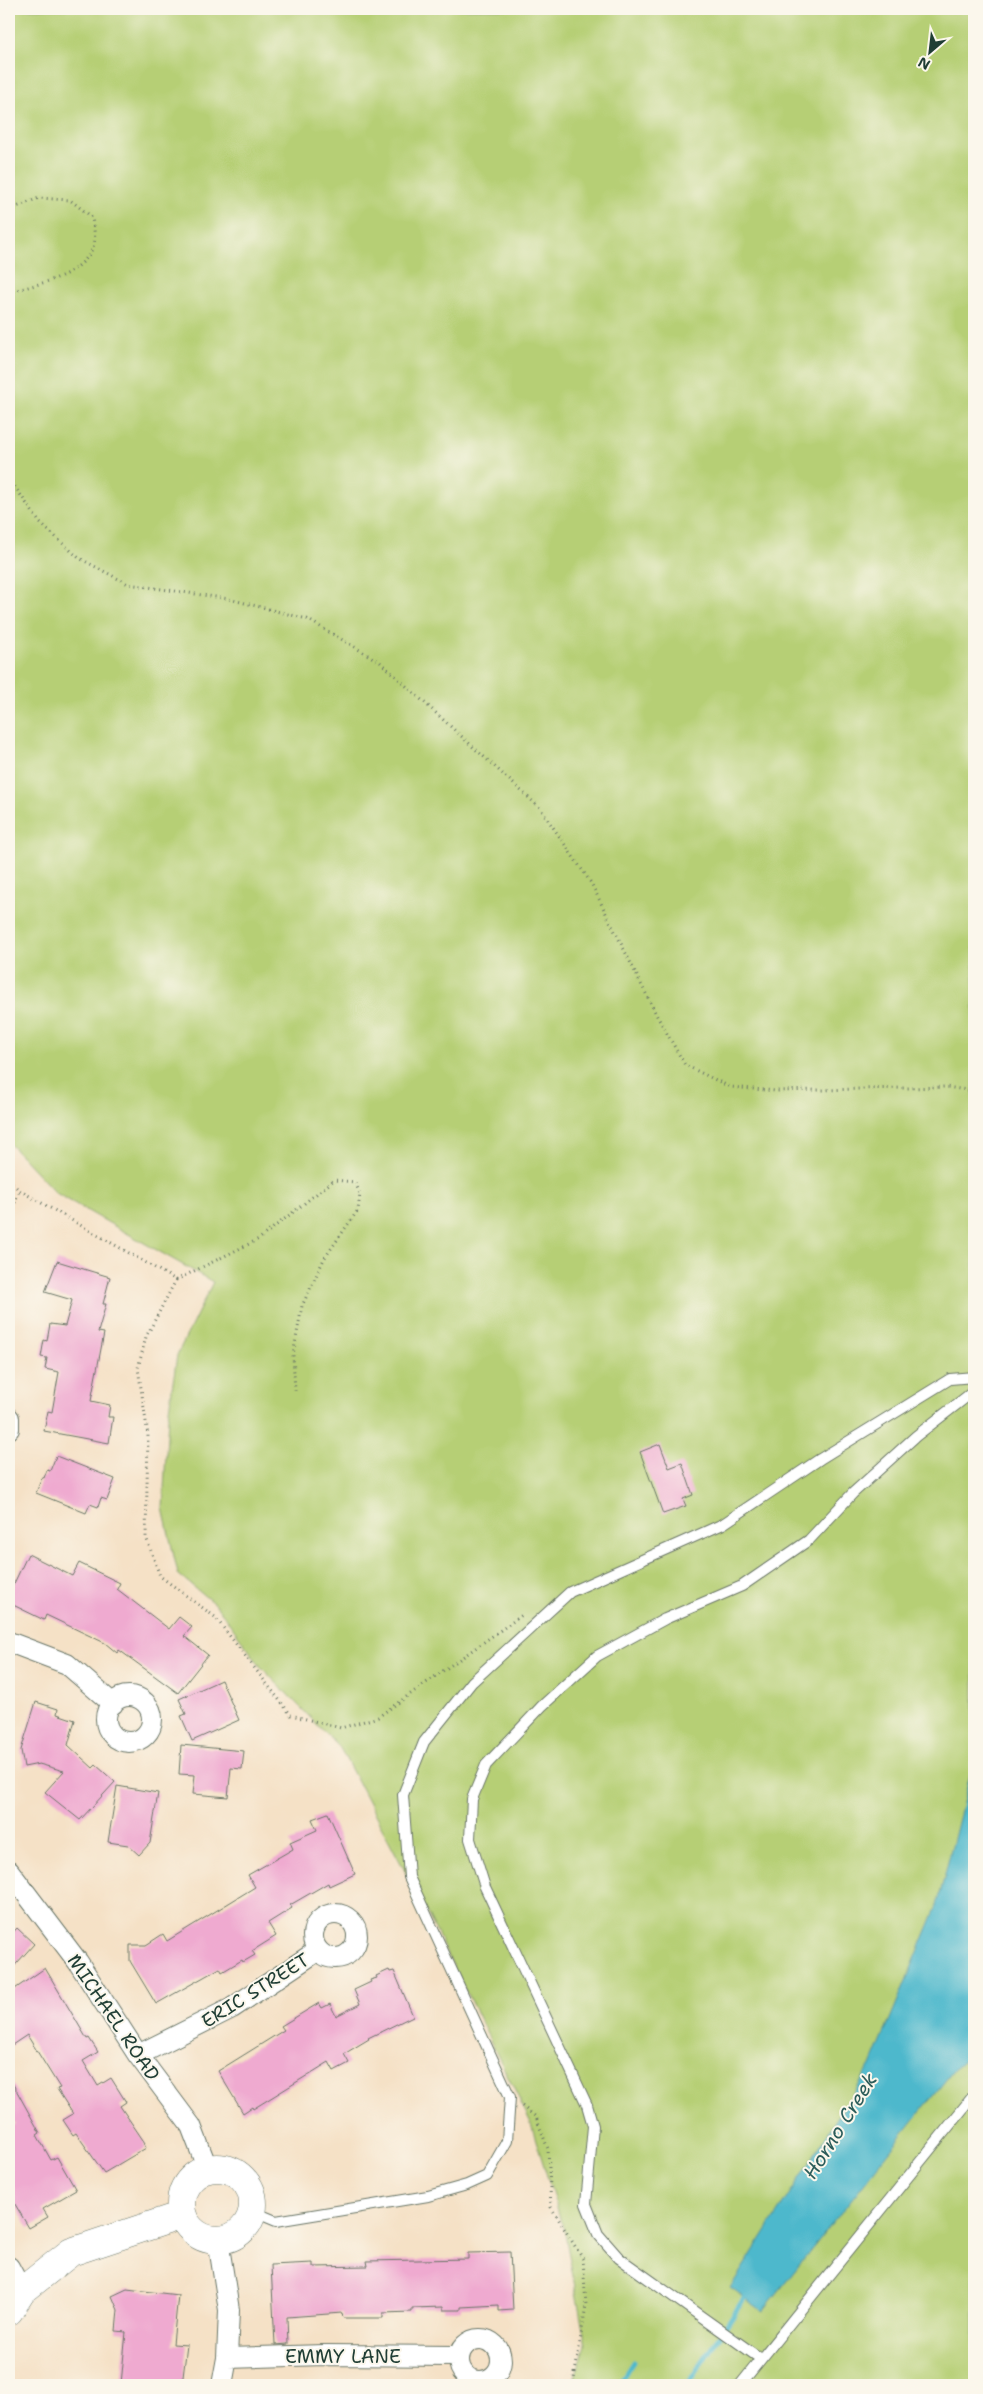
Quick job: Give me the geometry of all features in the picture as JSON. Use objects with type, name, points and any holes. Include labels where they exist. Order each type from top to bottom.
[{"type":"street","points":[[9,1418],[9,1430]]},
{"type":"street","points":[[9,1642],[67,1664],[113,1704]]},
{"type":"street","name":"MICHAEL ROAD","points":[[9,1870],[78,1962],[138,2055],[191,2126],[208,2170]]},
{"type":"street","name":"ERIC STREET","points":[[138,2055],[232,2008],[317,1951]]},
{"type":"street","points":[[219,2169],[231,2172],[241,2178],[248,2188],[252,2199],[252,2211],[248,2222],[240,2232],[230,2238],[207,2239],[196,2234],[188,2226],[182,2215],[180,2204],[186,2187],[197,2174],[219,2169]]},
{"type":"street","points":[[16,2301],[71,2252],[182,2215]]},
{"type":"street","points":[[218,2240],[229,2310],[227,2358],[222,2385]]},
{"type":"street","points":[[9,2267],[16,2301]]},
{"type":"street","name":"EMMY LANE","points":[[227,2358],[325,2355],[458,2356]]},
{"type":"lane","points":[[252,2211],[276,2221],[428,2196],[467,2185],[487,2176],[507,2141],[510,2096],[409,1877],[402,1795],[424,1742],[472,1682],[570,1592],[723,1524],[820,1459],[950,1379],[974,1376]]},
{"type":"lane","points":[[761,2359],[733,2341],[620,2258],[598,2234],[586,2204],[593,2126],[587,2105],[485,1887],[470,1839],[472,1799],[486,1766],[542,1706],[597,1656],[665,1619],[742,1586],[809,1540],[853,1493],[895,1455],[974,1391]]},
{"type":"lane","points":[[740,2385],[974,2095]]},
{"type":"path","points":[[9,210],[39,198],[70,200],[92,217],[94,244],[81,266],[47,282],[9,292]]},
{"type":"path","points":[[9,478],[40,523],[72,552],[79,558],[128,584],[229,598],[307,620],[380,662],[540,808],[591,883],[658,1016],[685,1065],[730,1087],[776,1092],[946,1087],[974,1091]]},
{"type":"path","points":[[9,1180],[19,1190],[176,1280]]},
{"type":"path","points":[[295,1391],[293,1355],[302,1306],[324,1260],[358,1210],[360,1194],[354,1182],[334,1180],[259,1239],[176,1280],[146,1337],[138,1368],[148,1436],[146,1538],[160,1576],[214,1617],[291,1715],[341,1728],[378,1718],[523,1615],[548,1613]]},
{"type":"path","points":[[9,1222],[19,1190]]},
{"type":"path","points":[[510,2096],[536,2116],[548,2149],[551,2207],[584,2260],[586,2305],[573,2385]]},
{"type":"green space","points":[[9,9],[974,9],[974,2385],[572,2385],[586,2345],[565,2234],[530,2121],[423,1905],[340,1748],[261,1667],[217,1606],[178,1574],[163,1508],[168,1417],[177,1355],[213,1282],[56,1193],[9,1143]]},
{"type":"water","points":[[974,1759],[974,2052],[956,2067],[763,2311],[730,2288],[871,2065],[937,1906]]},
{"type":"building","points":[[57,1261],[110,1277],[103,1304],[106,1304],[98,1332],[104,1333],[91,1401],[110,1405],[108,1417],[113,1417],[109,1443],[44,1431],[48,1411],[52,1412],[59,1372],[45,1369],[47,1358],[41,1357],[44,1340],[47,1341],[50,1324],[65,1326],[72,1300],[45,1292]]},
{"type":"building","points":[[660,1444],[669,1468],[682,1463],[693,1495],[683,1499],[686,1506],[663,1514],[640,1452]]},
{"type":"building","points":[[56,1456],[115,1479],[107,1500],[101,1498],[98,1507],[90,1504],[86,1513],[36,1493],[42,1477],[44,1478],[47,1470],[50,1471]]},
{"type":"building","points":[[28,1554],[72,1576],[79,1563],[120,1583],[117,1589],[169,1629],[179,1617],[192,1627],[184,1636],[208,1655],[178,1693],[119,1650],[117,1653],[105,1643],[46,1615],[44,1620],[9,1603],[9,1594]]},
{"type":"building","points":[[221,1680],[239,1720],[192,1741],[181,1716],[186,1714],[179,1699]]},
{"type":"building","points":[[36,1702],[58,1709],[57,1714],[75,1720],[68,1745],[93,1768],[96,1765],[115,1782],[80,1820],[45,1792],[64,1771],[39,1764],[24,1767],[21,1750]]},
{"type":"building","points":[[181,1745],[244,1751],[242,1769],[231,1768],[228,1797],[193,1794],[195,1775],[179,1774]]},
{"type":"building","points":[[117,1786],[158,1793],[150,1843],[139,1855],[128,1845],[108,1842]]},
{"type":"building","points":[[328,1813],[355,1874],[329,1886],[328,1883],[290,1905],[292,1908],[268,1923],[276,1936],[252,1951],[255,1955],[243,1962],[242,1960],[222,1972],[220,1968],[156,2004],[130,1961],[130,1945],[146,1945],[163,1934],[167,1941],[255,1887],[248,1875],[293,1849],[290,1842],[317,1830],[312,1819]]},
{"type":"building","points":[[17,1928],[34,1944],[9,1972],[9,1937]]},
{"type":"building","points":[[45,1968],[87,2039],[89,2038],[98,2052],[83,2061],[98,2086],[111,2078],[126,2102],[120,2106],[145,2143],[146,2148],[104,2173],[76,2133],[73,2135],[63,2120],[73,2114],[57,2089],[60,2088],[27,2035],[9,2047],[9,1993]]},
{"type":"building","points":[[389,1970],[390,1972],[394,1971],[413,2016],[368,2038],[344,2054],[349,2063],[334,2071],[329,2062],[253,2109],[252,2107],[243,2113],[218,2071],[284,2030],[281,2026],[319,2003],[322,2008],[330,2004],[336,2016],[360,2004],[354,1990]]},
{"type":"building","points":[[9,2077],[40,2133],[37,2135],[51,2160],[57,2157],[76,2190],[43,2209],[48,2217],[29,2228],[9,2194],[9,2127],[15,2124],[9,2113]]},
{"type":"building","points":[[510,2252],[513,2310],[499,2311],[499,2305],[461,2307],[461,2310],[443,2310],[443,2307],[412,2308],[412,2312],[383,2313],[383,2318],[343,2318],[342,2313],[287,2317],[288,2344],[275,2345],[271,2265],[313,2263],[313,2267],[368,2266],[367,2261],[468,2259],[468,2253]]},
{"type":"building","points":[[127,2289],[178,2295],[173,2344],[187,2345],[182,2385],[121,2384],[126,2332],[116,2331],[118,2310],[112,2296]]},
{"type":"waterway","name":"Horno Creek","points":[[687,2385],[747,2294]]},
{"type":"waterway","points":[[618,2385],[633,2362]]}]
